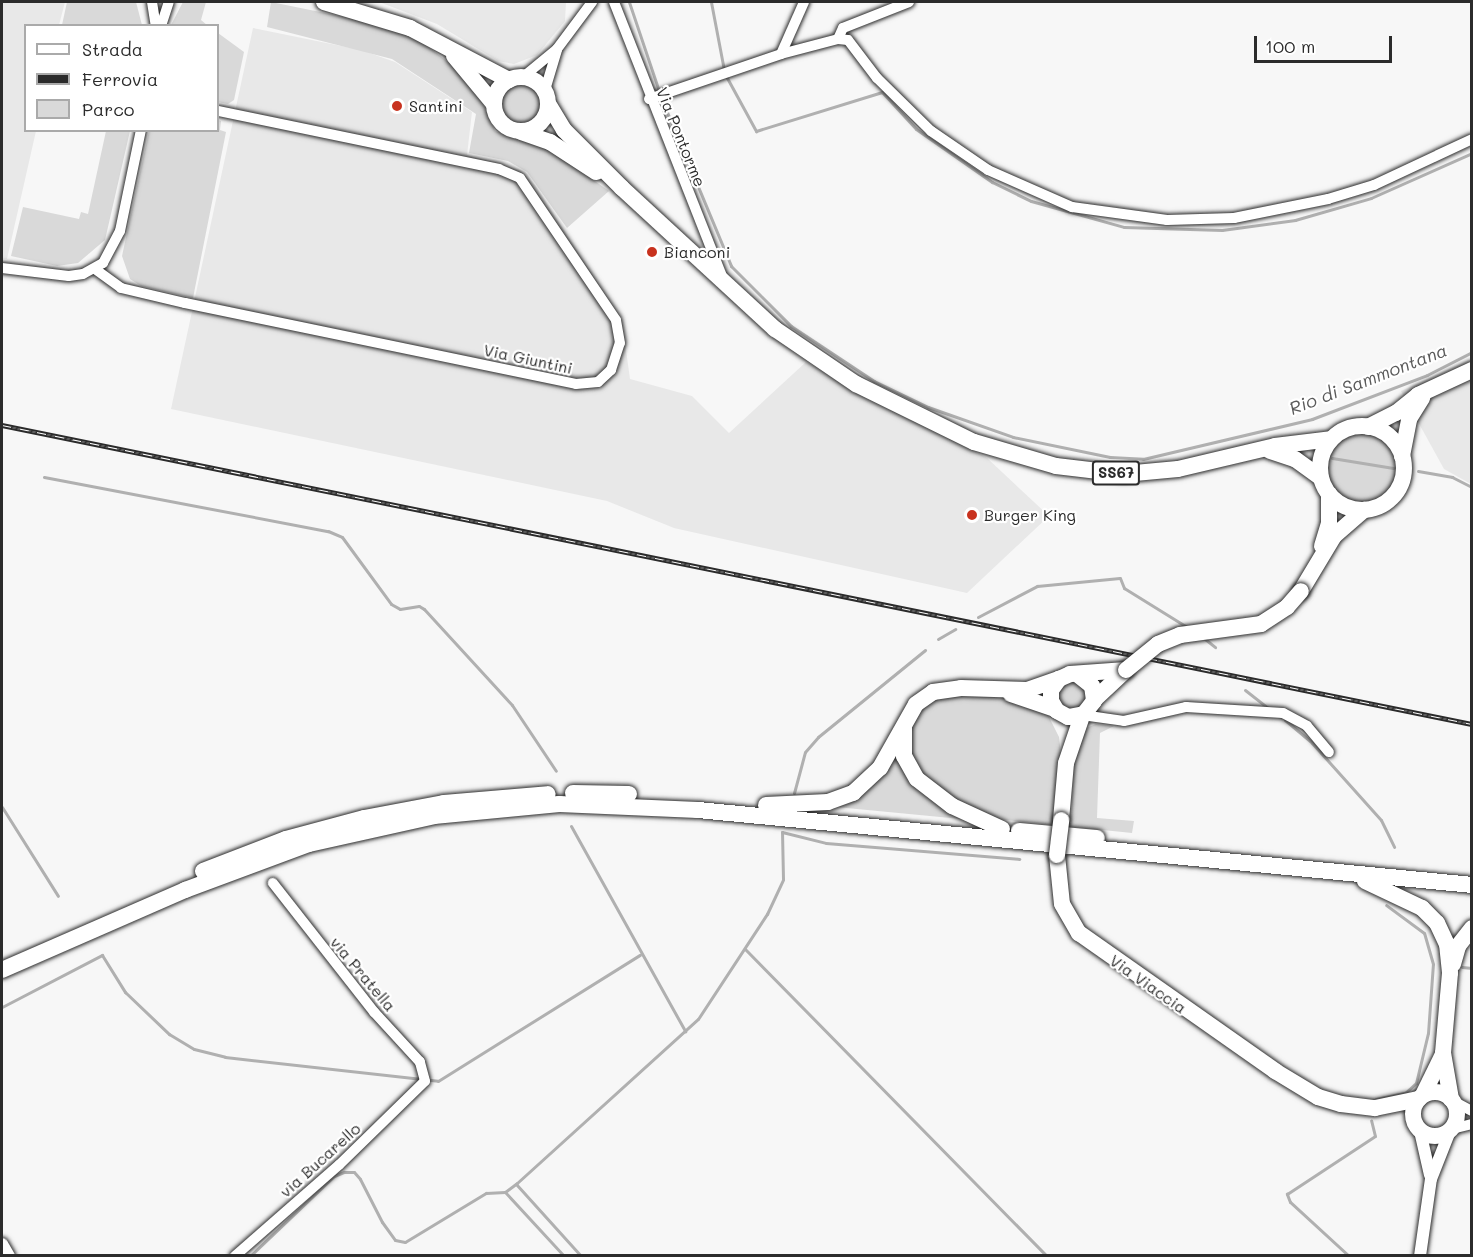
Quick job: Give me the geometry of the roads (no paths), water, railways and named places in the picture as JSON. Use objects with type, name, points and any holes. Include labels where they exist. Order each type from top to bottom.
[{"type":"main road","points":[[324,2],[392,20],[447,49],[516,78],[533,80],[547,98],[564,130],[622,188],[724,282]]},
{"type":"main road","points":[[447,49],[493,103],[498,120],[512,131],[550,142],[622,188]]},
{"type":"main road","points":[[493,103],[500,87],[516,78]]},
{"type":"main road","points":[[521,132],[538,126],[547,98]]},
{"type":"main road","name":"SS67","points":[[724,282],[775,329],[834,371],[974,442],[1048,465],[1125,474],[1178,469],[1260,449],[1331,439],[1345,430],[1368,427],[1428,390],[1472,370]]},
{"type":"main road","points":[[1329,494],[1349,508],[1364,510],[1382,505],[1394,496],[1404,477],[1402,456],[1409,419],[1428,390]]},
{"type":"main road","points":[[1368,427],[1387,435],[1402,456]]},
{"type":"main road","points":[[1321,478],[1321,459],[1331,439]]},
{"type":"main road","name":"SS67","points":[[1260,449],[1295,459],[1321,478],[1329,494]]},
{"type":"main road","points":[[1317,561],[1329,523],[1329,494]]},
{"type":"main road","points":[[1066,763],[1082,715],[1126,670],[1158,644],[1180,635],[1262,624],[1287,607],[1301,591],[1334,536],[1364,510]]},
{"type":"main road","points":[[765,805],[828,802],[854,793],[874,775],[916,704],[933,692],[949,688],[1027,690],[1078,675],[1126,670]]},
{"type":"main road","points":[[1078,675],[1090,683],[1094,701]]},
{"type":"main road","points":[[1059,679],[1051,693],[1066,763]]},
{"type":"main road","points":[[989,690],[1056,710],[1068,717],[1082,715]]},
{"type":"main road","points":[[905,723],[903,751],[916,779],[952,806],[1002,829]]},
{"type":"main road","name":"Via Viaccia","points":[[1066,763],[1057,855],[1062,904],[1088,942],[1307,1092],[1334,1103],[1375,1108]]},
{"type":"main road","points":[[2,958],[260,848],[400,810],[518,795],[599,792],[765,805],[1472,875]]},
{"type":"main road","points":[[2,970],[186,890],[309,844],[386,824],[508,807],[599,804],[698,810],[1472,885]]},
{"type":"main road","points":[[1345,873],[1403,896],[1429,915],[1447,944],[1450,973],[1443,1053],[1457,1114],[1451,1130],[1434,1137],[1375,1108]]},
{"type":"main road","points":[[1450,973],[1458,946],[1472,928]]},
{"type":"main road","points":[[1418,1129],[1412,1113],[1443,1053]]},
{"type":"main road","points":[[1375,1108],[1439,1093],[1452,1100]]},
{"type":"street","points":[[152,2],[156,24]]},
{"type":"street","points":[[162,24],[169,2]]},
{"type":"street","points":[[516,78],[557,49],[592,2]]},
{"type":"street","name":"Via Pontorme","points":[[614,2],[657,97],[724,282]]},
{"type":"street","points":[[781,54],[804,2]]},
{"type":"street","points":[[838,39],[843,28],[909,2]]},
{"type":"street","points":[[657,97],[781,54],[838,39],[848,40],[898,99],[958,152],[1010,183],[1093,212],[1203,221],[1278,210],[1374,185],[1472,139]]},
{"type":"street","points":[[547,98],[557,49]]},
{"type":"street","name":"Via Giuntini","points":[[95,269],[121,288],[576,384],[598,382],[610,370],[620,343],[616,320],[519,178],[500,169],[219,111]]},
{"type":"street","points":[[2,268],[69,276],[95,269],[116,244],[141,132]]},
{"type":"street","points":[[1094,701],[1112,721]]},
{"type":"street","points":[[1082,715],[1112,721],[1135,720],[1186,707],[1283,713],[1307,726],[1329,752]]},
{"type":"street","name":"via Pratella","points":[[273,882],[353,987],[420,1062],[424,1085]]},
{"type":"street","name":"via Bucarello","points":[[235,1256],[424,1085]]},
{"type":"street","points":[[1452,1100],[1472,1111]]},
{"type":"street","points":[[1420,1256],[1431,1179],[1451,1130],[1472,1124]]},
{"type":"street","points":[[1418,1129],[1431,1179]]},
{"type":"street","points":[[2,1244],[9,1256]]},
{"type":"waterway","name":"Rio di Sammontana","points":[[629,2],[662,100],[731,266],[791,326],[874,381],[928,407],[1013,437],[1110,457],[1143,459],[1312,419],[1427,375],[1472,352]]},
{"type":"waterway","points":[[711,2],[724,70]]},
{"type":"waterway","points":[[726,76],[756,131],[882,92],[916,129],[992,182],[1031,201],[1124,227],[1222,230],[1295,220],[1371,198],[1472,153]]},
{"type":"waterway","points":[[1332,458],[1393,468]]},
{"type":"waterway","points":[[1418,471],[1452,477],[1472,487]]},
{"type":"waterway","points":[[44,477],[328,531],[342,537],[391,604],[400,609],[419,606],[424,609],[512,705],[556,771]]},
{"type":"waterway","points":[[978,617],[1037,586],[1120,578],[1124,588],[1187,627]]},
{"type":"waterway","points":[[938,639],[955,629]]},
{"type":"waterway","points":[[1205,639],[1215,647]]},
{"type":"waterway","points":[[794,793],[805,752],[818,737],[925,650]]},
{"type":"waterway","points":[[1245,690],[1268,708]]},
{"type":"waterway","points":[[1285,720],[1312,743],[1381,820],[1394,847]]},
{"type":"waterway","points":[[2,807],[58,896]]},
{"type":"waterway","points":[[571,826],[685,1031]]},
{"type":"waterway","points":[[250,1256],[334,1176],[344,1172],[354,1172],[360,1179],[382,1222],[395,1240],[405,1242],[486,1193],[505,1192],[517,1183],[698,1019],[767,914],[783,879],[782,832],[826,843],[1019,859]]},
{"type":"waterway","points":[[1376,1099],[1405,1093],[1416,1083],[1428,1033],[1433,964],[1424,933],[1386,905]]},
{"type":"waterway","points":[[745,949],[1047,1256]]},
{"type":"waterway","points":[[2,1007],[102,955],[125,992],[169,1034],[194,1049],[225,1057],[438,1081],[640,955]]},
{"type":"waterway","points":[[1462,967],[1472,968]]},
{"type":"waterway","points":[[1349,1256],[1290,1202],[1287,1194],[1375,1136],[1371,1120]]},
{"type":"waterway","points":[[516,1184],[581,1256]]},
{"type":"waterway","points":[[505,1192],[564,1256]]},
{"type":"railway","points":[[2,425],[1472,724]]},
{"type":"place","name":"Santini","points":[[397,106]]},
{"type":"place","name":"Bianconi","points":[[652,252]]},
{"type":"place","name":"Burger King","points":[[972,515]]}]
